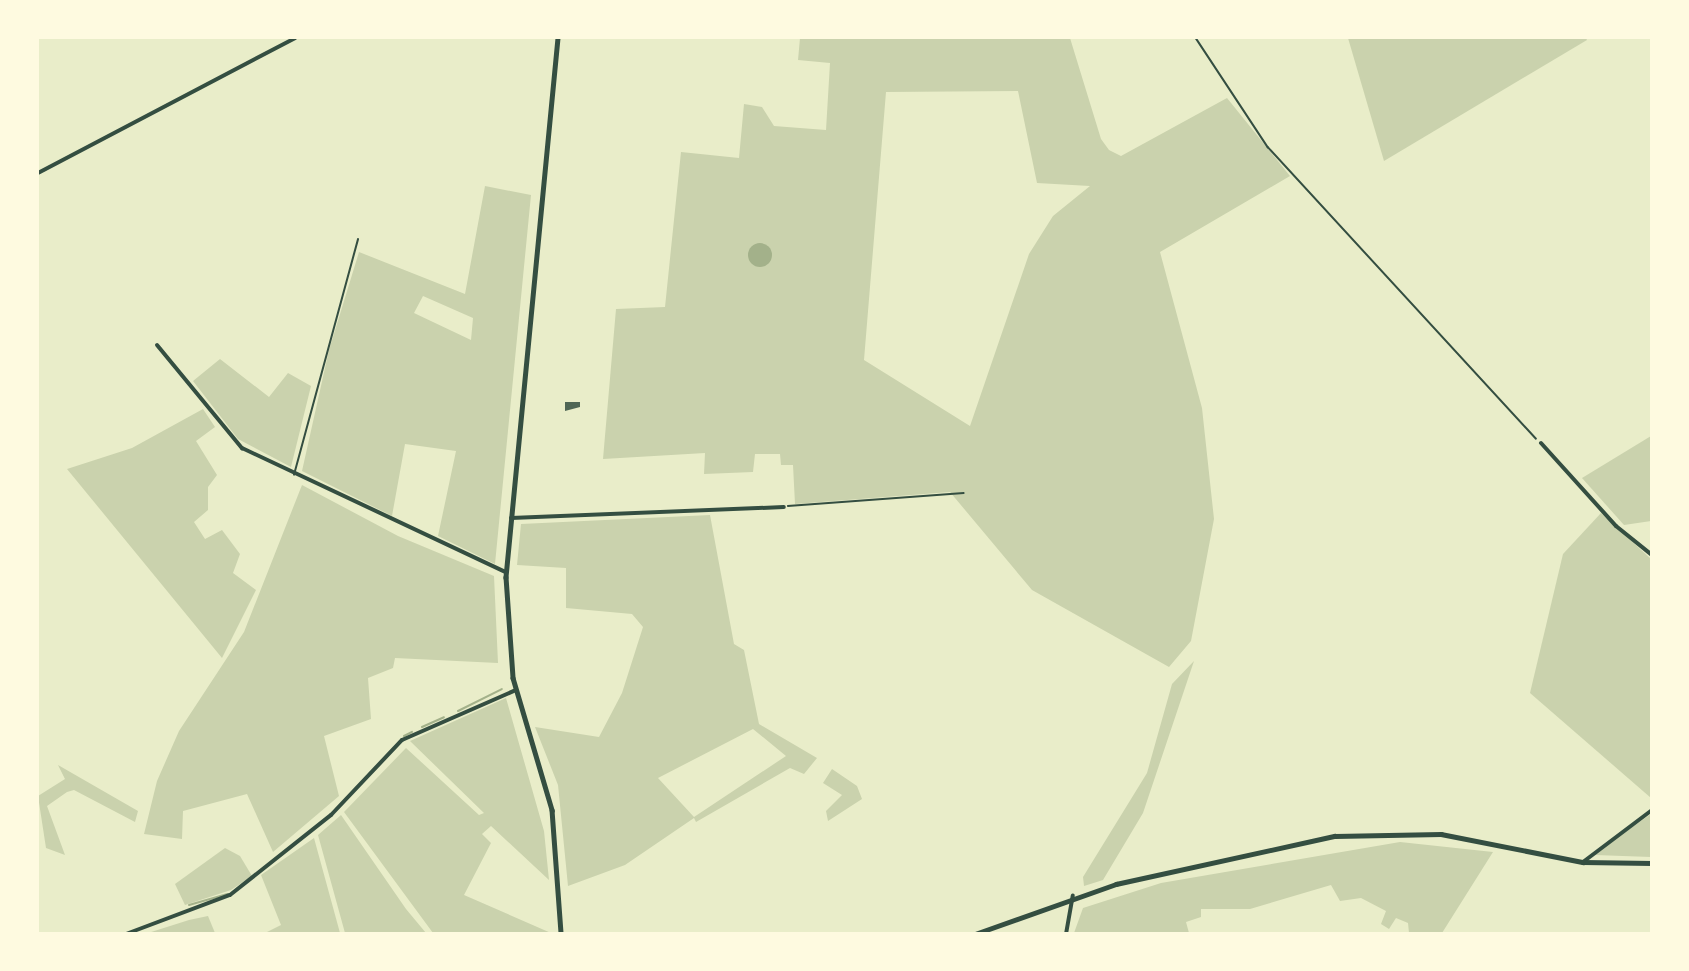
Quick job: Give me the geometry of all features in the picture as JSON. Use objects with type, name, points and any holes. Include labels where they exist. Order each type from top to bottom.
[{"type":"street","points":[[38,173],[294,38]]},
{"type":"street","points":[[558,38],[506,572],[516,690],[552,810],[561,933]]},
{"type":"street","points":[[157,345],[228,436],[294,475],[506,572]]},
{"type":"street","points":[[1541,443],[1616,526],[1652,555]]},
{"type":"street","points":[[511,518],[784,507]]},
{"type":"street","points":[[126,933],[230,895],[331,815],[402,740],[516,690]]},
{"type":"street","points":[[1583,862],[1652,810]]},
{"type":"street","points":[[975,933],[1073,896],[1225,857],[1370,833],[1441,834],[1583,862],[1652,863]]},
{"type":"street","points":[[1066,933],[1073,896]]},
{"type":"lane","points":[[294,475],[358,240]]},
{"type":"path","points":[[1196,38],[1268,147],[1541,443]]},
{"type":"path","points":[[784,507],[964,493]]},
{"type":"shaded area","points":[[800,38],[1070,38],[1101,139],[1109,150],[1121,156],[1227,98],[1290,176],[1160,252],[1202,408],[1214,519],[1191,641],[1169,667],[1032,590],[950,492],[795,504],[793,465],[781,465],[780,454],[755,454],[753,472],[704,474],[705,453],[603,459],[616,309],[665,307],[681,152],[739,158],[744,104],[762,107],[774,126],[826,130],[830,63],[798,60]],"holes":[[[1018,91],[1037,183],[1090,186],[1053,216],[1029,254],[970,426],[864,360],[886,92]]]},
{"type":"shaded area","points":[[1348,38],[1586,38],[1587,40],[1384,161]]},
{"type":"shaded area","points":[[485,186],[531,195],[495,564],[438,536],[456,451],[405,444],[392,516],[302,471],[329,350],[359,252],[465,294]],"holes":[[[423,296],[473,318],[471,340],[414,313]]]},
{"type":"shaded area","points":[[760,243],[768,247],[772,255],[768,263],[760,267],[752,263],[748,255],[752,247]]},
{"type":"shaded area","points":[[220,359],[269,397],[288,373],[311,386],[291,467],[238,439],[193,381]]},
{"type":"shaded area","points":[[203,409],[215,427],[196,441],[217,475],[208,487],[208,510],[194,522],[205,539],[222,530],[240,554],[233,573],[256,590],[222,658],[67,469],[132,448]]},
{"type":"shaded area","points":[[1651,436],[1651,521],[1624,525],[1582,478]]},
{"type":"shaded area","points":[[302,485],[398,536],[494,576],[498,663],[395,658],[393,668],[368,678],[371,719],[324,736],[339,796],[273,852],[247,794],[183,811],[182,839],[144,834],[157,781],[179,731],[244,632]]},
{"type":"shaded area","points":[[1601,513],[1651,559],[1651,798],[1530,693],[1563,554]]},
{"type":"shaded area","points":[[710,515],[734,644],[744,650],[759,724],[817,758],[804,774],[790,768],[696,822],[694,818],[625,865],[568,886],[558,785],[535,727],[599,737],[622,693],[643,627],[632,614],[566,608],[566,568],[517,565],[521,524]],"holes":[[[753,729],[786,756],[694,817],[658,778]]]},
{"type":"shaded area","points":[[1194,661],[1143,813],[1103,880],[1084,886],[1083,877],[1147,773],[1172,684]]},
{"type":"shaded area","points":[[506,698],[544,831],[549,880],[491,826],[482,834],[491,843],[464,895],[551,933],[433,933],[344,812],[406,748],[479,815],[484,813],[410,741]]},
{"type":"shaded area","points":[[58,765],[138,811],[135,822],[74,790],[67,792],[47,806],[65,855],[46,848],[38,796],[65,779]]},
{"type":"shaded area","points":[[832,769],[857,786],[862,799],[828,821],[826,811],[842,795],[823,783]]},
{"type":"shaded area","points":[[1651,814],[1651,857],[1595,855],[1596,852]]},
{"type":"shaded area","points":[[341,815],[406,909],[426,933],[345,933],[318,835]]},
{"type":"shaded area","points":[[314,838],[340,933],[265,933],[281,925],[261,875]]},
{"type":"shaded area","points":[[1400,842],[1493,852],[1442,933],[1409,933],[1408,923],[1396,918],[1389,929],[1381,924],[1386,911],[1361,898],[1340,901],[1331,885],[1250,909],[1201,909],[1201,917],[1186,922],[1189,933],[1074,933],[1083,908],[1161,883]]},
{"type":"shaded area","points":[[225,848],[240,856],[252,876],[231,890],[185,905],[175,884]]},
{"type":"shaded area","points":[[208,916],[215,933],[148,933],[189,920]]},
{"type":"building","points":[[565,402],[580,402],[580,407],[565,411]]},
{"type":"waterway","points":[[458,711],[502,689]]},
{"type":"waterway","points":[[422,727],[444,717]]},
{"type":"waterway","points":[[404,736],[412,732]]},
{"type":"waterway","points":[[189,905],[227,894]]}]
